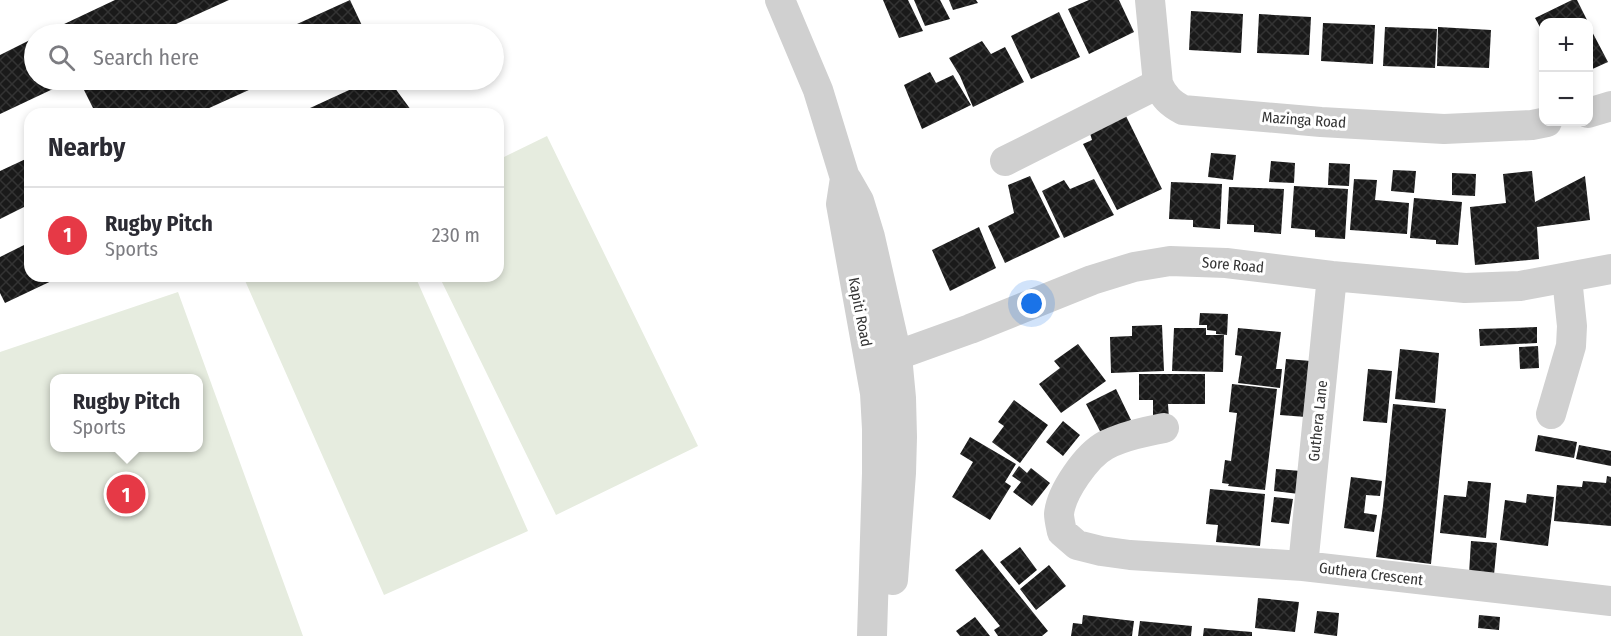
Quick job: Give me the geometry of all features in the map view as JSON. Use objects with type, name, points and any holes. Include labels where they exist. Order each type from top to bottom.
[{"type":"street","points":[[1005,161],[1158,84],[1150,0]]},
{"type":"street","name":"Kapiti Road","points":[[785,2],[818,90],[845,178],[841,204],[883,361],[875,393],[877,429],[872,636]]},
{"type":"street","name":"Mazinga Road","points":[[1158,84],[1163,96],[1171,104],[1183,110],[1321,122],[1444,129],[1539,123]]},
{"type":"street","points":[[1593,111],[1611,106]]},
{"type":"street","name":"Sore Road","points":[[883,361],[1092,280],[1134,267],[1170,261],[1226,263],[1332,276],[1465,288],[1520,286],[1611,269]]},
{"type":"street","name":"Guthera Lane","points":[[1303,566],[1332,276]]},
{"type":"street","points":[[1551,414],[1571,346],[1567,278]]},
{"type":"street","points":[[883,361],[902,437],[890,636]]},
{"type":"street","name":"Guthera Crescent","points":[[1164,428],[1132,434],[1104,446],[1080,468],[1066,491],[1059,514],[1062,532],[1077,545],[1130,555],[1303,566],[1611,601]]},
{"type":"shaded area","points":[[547,136],[698,446],[556,515],[442,282],[504,282],[504,157]]},
{"type":"shaded area","points":[[246,282],[418,282],[528,531],[384,595]]},
{"type":"shaded area","points":[[178,292],[303,636],[0,636],[0,352]]},
{"type":"building","points":[[115,0],[229,0],[176,24],[64,24]]},
{"type":"building","points":[[350,0],[361,24],[297,24]]},
{"type":"building","points":[[883,0],[908,0],[923,31],[899,38]]},
{"type":"building","points":[[914,0],[940,0],[950,19],[925,26]]},
{"type":"building","points":[[949,0],[976,0],[978,3],[953,10]]},
{"type":"building","points":[[1089,0],[1119,0],[1134,32],[1089,54],[1068,9]]},
{"type":"building","points":[[1572,0],[1577,0],[1586,18],[1539,18],[1539,25],[1535,18]]},
{"type":"building","points":[[1191,11],[1243,14],[1241,53],[1189,50]]},
{"type":"building","points":[[1059,12],[1080,57],[1031,79],[1011,36]]},
{"type":"building","points":[[1259,14],[1311,17],[1309,55],[1257,53]]},
{"type":"building","points":[[1323,23],[1375,25],[1373,64],[1321,61]]},
{"type":"building","points":[[1385,27],[1437,29],[1435,68],[1383,66]]},
{"type":"building","points":[[1438,27],[1491,30],[1489,68],[1437,66]]},
{"type":"building","points":[[1593,34],[1608,62],[1593,69]]},
{"type":"building","points":[[982,41],[991,54],[1005,47],[1024,82],[973,107],[960,76],[949,58]]},
{"type":"building","points":[[24,43],[24,90],[51,90],[0,114],[0,55]]},
{"type":"building","points":[[930,72],[936,83],[953,75],[971,105],[922,129],[904,85]]},
{"type":"building","points":[[84,90],[249,90],[209,108],[93,108]]},
{"type":"building","points":[[349,90],[396,90],[410,108],[310,108]]},
{"type":"building","points":[[1125,114],[1162,189],[1117,210],[1083,144],[1092,140],[1089,130]]},
{"type":"building","points":[[1211,153],[1236,155],[1233,180],[1208,177]]},
{"type":"building","points":[[24,160],[24,207],[0,219],[0,171]]},
{"type":"building","points":[[1271,161],[1295,163],[1294,183],[1269,182]]},
{"type":"building","points":[[1329,163],[1350,164],[1349,186],[1328,185]]},
{"type":"building","points":[[1393,170],[1416,171],[1414,193],[1391,191]]},
{"type":"building","points":[[1532,171],[1535,202],[1585,176],[1590,220],[1537,227],[1539,259],[1475,265],[1470,207],[1506,203],[1503,174]]},
{"type":"building","points":[[1452,173],[1476,174],[1475,196],[1452,195]]},
{"type":"building","points":[[1030,176],[1060,237],[1005,263],[988,226],[1014,213],[1008,185]]},
{"type":"building","points":[[1094,179],[1114,215],[1064,238],[1042,191],[1064,180],[1070,189]]},
{"type":"building","points":[[1354,179],[1377,180],[1375,200],[1409,203],[1407,234],[1350,230]]},
{"type":"building","points":[[1171,182],[1222,184],[1220,229],[1193,227],[1193,220],[1169,219]]},
{"type":"building","points":[[1294,186],[1348,189],[1345,239],[1315,237],[1315,230],[1291,228]]},
{"type":"building","points":[[1229,187],[1284,189],[1281,234],[1254,232],[1254,225],[1227,224]]},
{"type":"building","points":[[1414,198],[1462,202],[1458,245],[1436,244],[1436,240],[1410,238]]},
{"type":"building","points":[[979,227],[996,268],[950,291],[932,250]]},
{"type":"building","points":[[24,245],[24,282],[49,282],[5,303],[0,293],[0,257]]},
{"type":"building","points":[[1200,313],[1228,314],[1227,335],[1216,334],[1216,331],[1207,330],[1207,325],[1199,325]]},
{"type":"building","points":[[1162,325],[1164,371],[1111,373],[1110,337],[1132,336],[1132,326]]},
{"type":"building","points":[[1537,327],[1537,343],[1480,346],[1479,329]]},
{"type":"building","points":[[1174,328],[1206,328],[1206,335],[1224,335],[1223,372],[1172,371]]},
{"type":"building","points":[[1238,328],[1281,332],[1276,369],[1282,369],[1280,388],[1238,383],[1242,356],[1235,355]]},
{"type":"building","points":[[1078,344],[1106,381],[1061,413],[1039,384],[1060,368],[1054,361]]},
{"type":"building","points":[[1538,346],[1539,368],[1520,369],[1519,347]]},
{"type":"building","points":[[1400,349],[1439,353],[1435,403],[1395,399]]},
{"type":"building","points":[[1286,359],[1311,361],[1306,417],[1280,415]]},
{"type":"building","points":[[1368,369],[1392,371],[1387,423],[1363,421]]},
{"type":"building","points":[[1139,374],[1205,374],[1205,404],[1168,404],[1169,419],[1153,419],[1153,400],[1139,400]]},
{"type":"building","points":[[1232,384],[1277,389],[1265,490],[1228,486],[1229,484],[1222,483],[1225,460],[1231,461],[1237,413],[1229,412]]},
{"type":"building","points":[[1116,389],[1131,420],[1102,435],[1086,404]]},
{"type":"building","points":[[1014,400],[1048,425],[1020,463],[992,442],[1004,426],[998,422]]},
{"type":"building","points":[[1393,404],[1446,409],[1431,564],[1376,557]]},
{"type":"building","points":[[1063,421],[1080,435],[1063,456],[1046,442]]},
{"type":"building","points":[[1538,435],[1577,442],[1574,458],[1535,451]]},
{"type":"building","points":[[970,437],[1016,464],[1005,482],[1011,486],[990,520],[952,497],[973,462],[960,454]]},
{"type":"building","points":[[1579,445],[1611,451],[1611,466],[1576,459]]},
{"type":"building","points":[[1019,466],[1027,473],[1031,468],[1050,483],[1032,506],[1013,492],[1021,482],[1012,476]]},
{"type":"building","points":[[1276,469],[1301,471],[1299,494],[1274,491]]},
{"type":"building","points":[[1607,476],[1611,477],[1611,526],[1554,521],[1557,485],[1582,487],[1583,481],[1606,483]]},
{"type":"building","points":[[1351,477],[1382,481],[1380,496],[1366,495],[1364,513],[1377,515],[1374,532],[1344,528]]},
{"type":"building","points":[[1468,481],[1491,483],[1486,538],[1440,533],[1444,495],[1466,497]]},
{"type":"building","points":[[1210,489],[1265,494],[1260,546],[1216,542],[1218,525],[1206,524]]},
{"type":"building","points":[[1527,494],[1554,497],[1548,546],[1500,540],[1505,500],[1526,503]]},
{"type":"building","points":[[1274,497],[1293,499],[1289,524],[1271,522]]},
{"type":"building","points":[[1471,541],[1497,543],[1494,575],[1469,574]]},
{"type":"building","points":[[1020,547],[1037,570],[1019,585],[1000,562]]},
{"type":"building","points":[[982,549],[1048,631],[1042,636],[998,636],[994,630],[1000,626],[955,570]]},
{"type":"building","points":[[1049,565],[1066,586],[1036,610],[1020,589]]},
{"type":"building","points":[[1258,598],[1299,602],[1295,632],[1255,628]]},
{"type":"building","points":[[1317,611],[1339,613],[1337,636],[1314,633]]},
{"type":"building","points":[[1083,615],[1134,621],[1132,636],[1071,636],[1073,623],[1082,624]]},
{"type":"building","points":[[1479,615],[1500,617],[1499,630],[1478,628]]},
{"type":"building","points":[[975,617],[990,636],[960,636],[956,631]]},
{"type":"building","points":[[1140,621],[1192,626],[1191,636],[1138,636]]},
{"type":"building","points":[[1204,628],[1252,632],[1252,636],[1203,636]]},
{"type":"place","name":"Rugby Pitch","points":[[126,494]]}]
